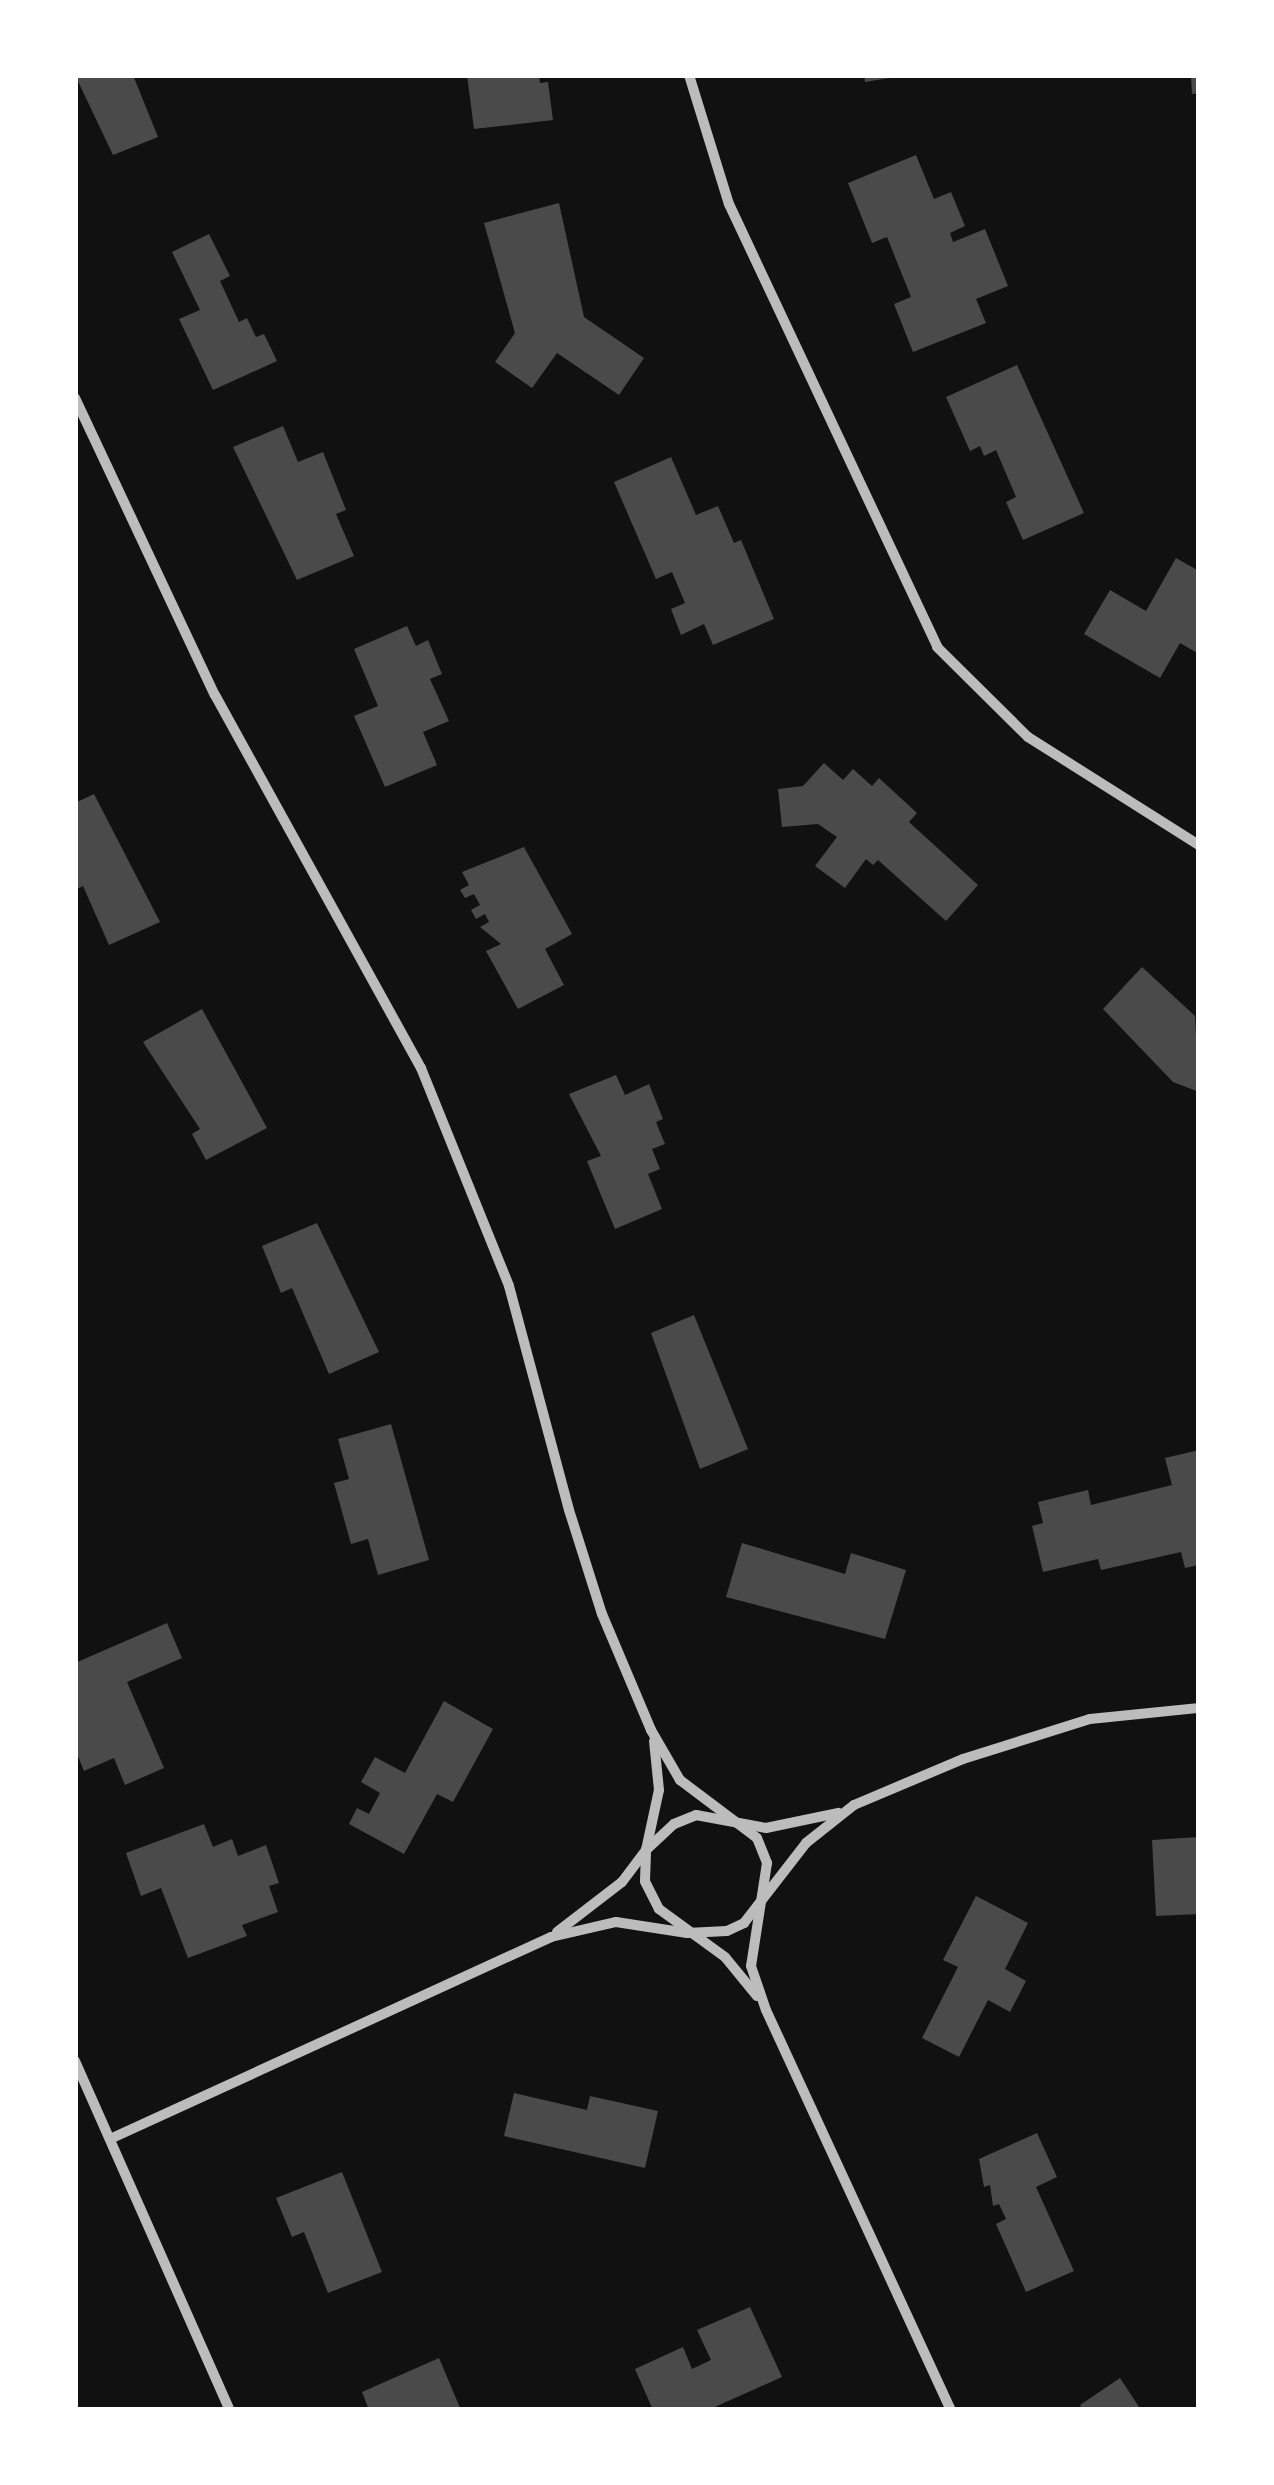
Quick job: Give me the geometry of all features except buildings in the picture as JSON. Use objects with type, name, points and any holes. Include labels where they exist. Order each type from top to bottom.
[{"type":"street","points":[[688,75],[729,204],[937,647],[1028,737],[1199,845]]},
{"type":"street","points":[[75,398],[215,696],[421,1068],[509,1286],[574,1528],[651,1730],[680,1780],[757,1838],[767,1863],[765,1897],[751,1966],[766,2010],[951,2410]]},
{"type":"street","points":[[550,1937],[622,1882],[646,1850],[674,1824],[696,1815],[785,1828],[854,1806],[1057,1726],[1199,1708]]},
{"type":"street","points":[[651,1730],[659,1790],[646,1850],[645,1881],[659,1908],[687,1933],[725,1956],[766,2010]]},
{"type":"street","points":[[110,2139],[550,1937],[616,1922],[713,1935],[744,1924],[806,1843],[854,1806]]},
{"type":"street","points":[[75,2062],[230,2410]]}]
